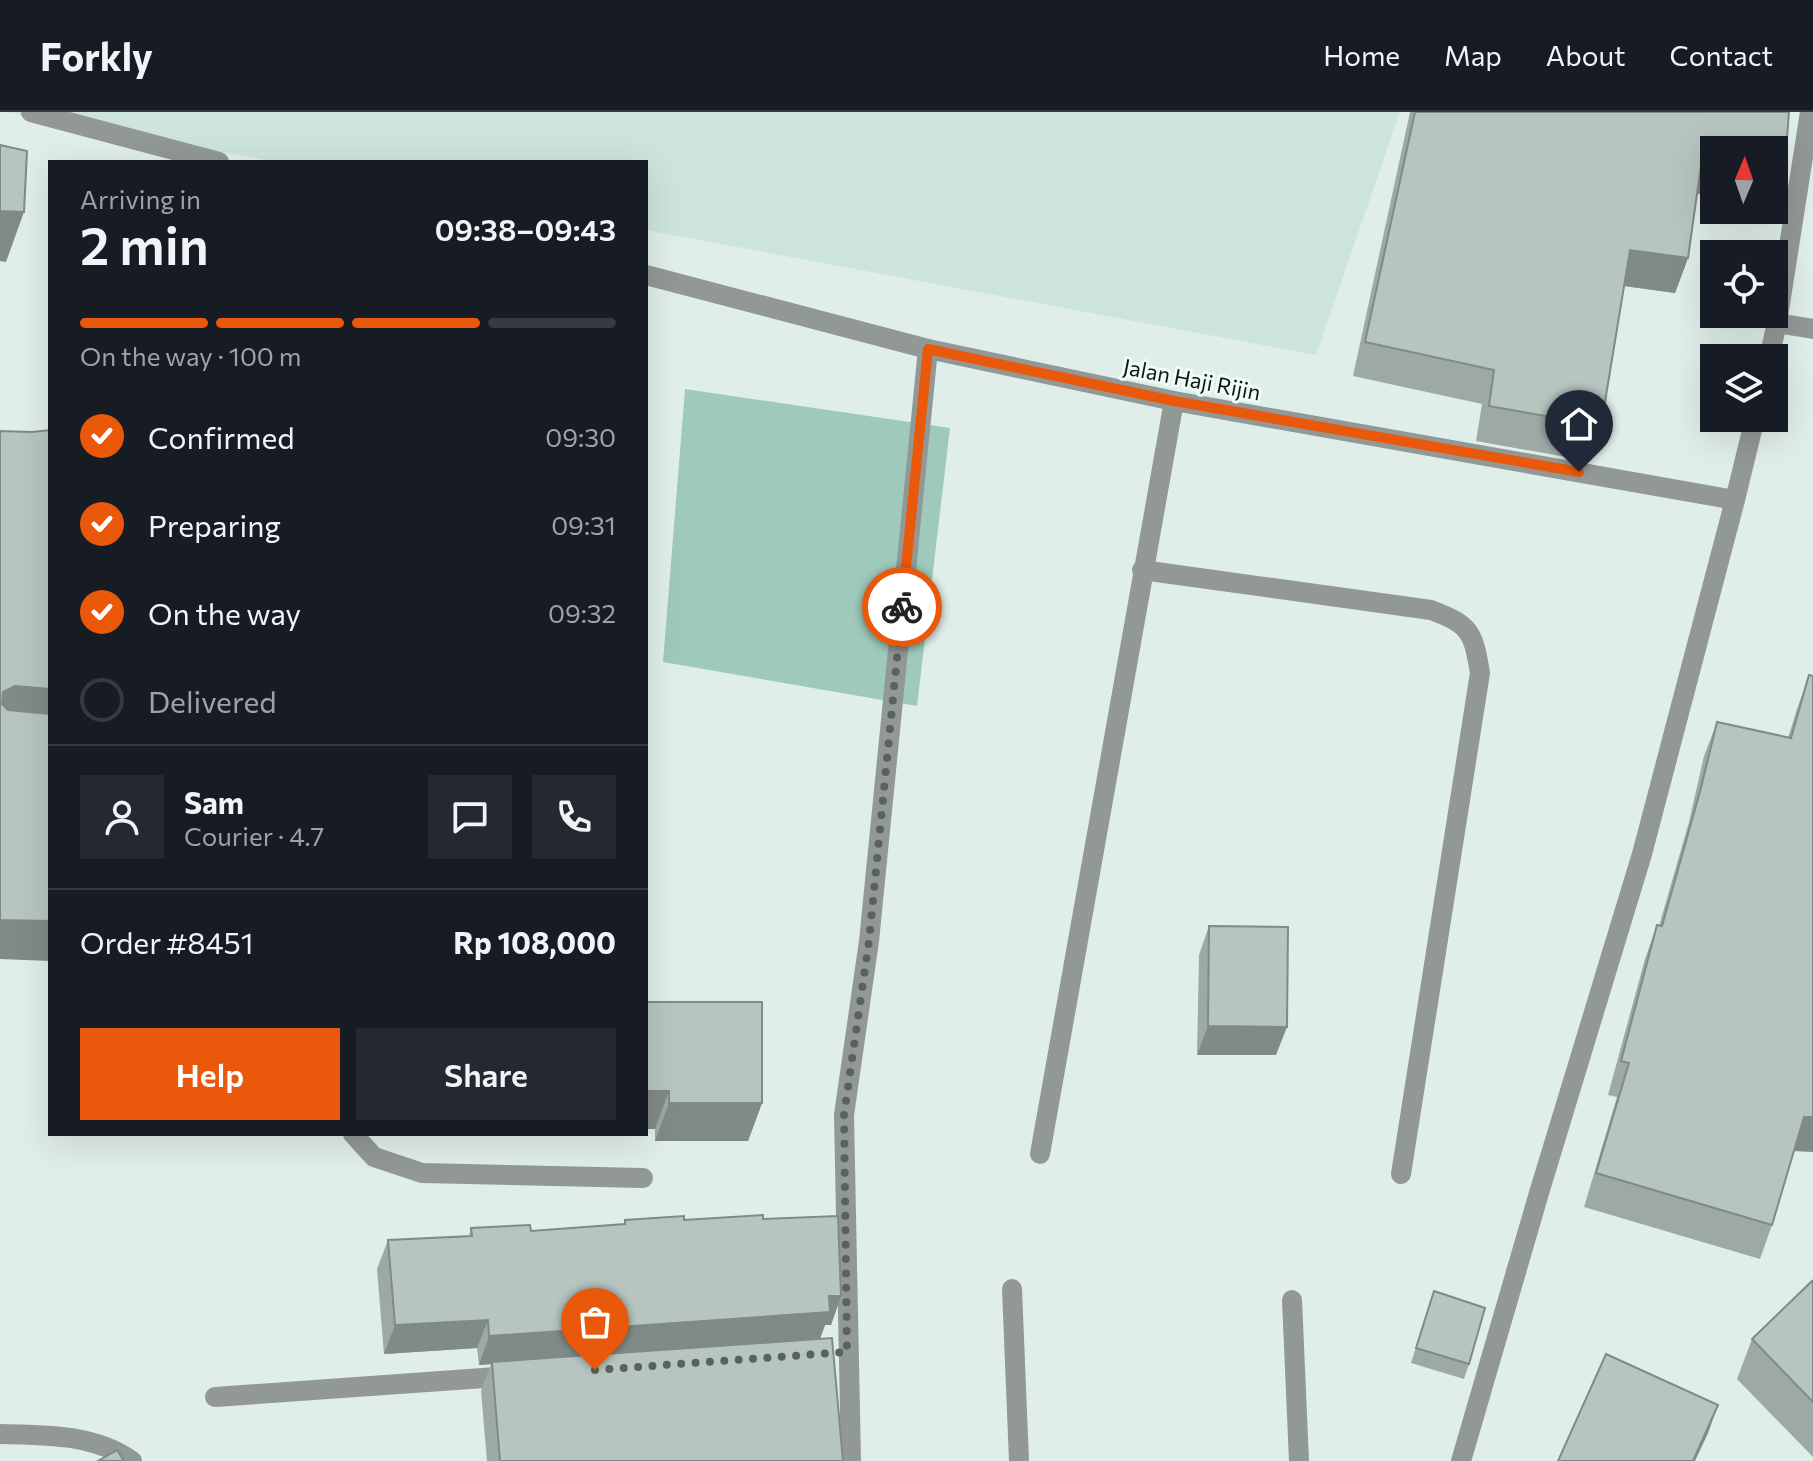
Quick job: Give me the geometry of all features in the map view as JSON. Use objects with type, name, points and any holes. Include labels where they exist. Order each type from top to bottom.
[{"type":"street","points":[[31,112],[211,160]]},
{"type":"street","points":[[1788,253],[1810,112]]},
{"type":"street","name":"Jalan Haji Rijin","points":[[648,276],[928,349],[1174,401],[1735,500]]},
{"type":"street","points":[[1788,325],[1813,329]]},
{"type":"street","points":[[851,1461],[840,1352],[844,1115],[869,941],[928,349]]},
{"type":"street","points":[[1040,1154],[1174,401]]},
{"type":"street","points":[[1461,1461],[1642,854],[1752,432]]},
{"type":"street","points":[[1142,570],[1431,610],[1455,619],[1474,639],[1480,673],[1401,1174]]},
{"type":"street","points":[[355,1136],[374,1157],[422,1173],[643,1178]]},
{"type":"street","points":[[1012,1289],[1019,1461]]},
{"type":"street","points":[[1292,1300],[1299,1461]]},
{"type":"street","points":[[215,1397],[531,1374]]},
{"type":"street","points":[[0,1434],[76,1438],[116,1450],[132,1461]]},
{"type":"shaded area","points":[[6,112],[1400,112],[1316,355],[648,230],[648,160],[265,160]]},
{"type":"green space","points":[[685,389],[950,428],[917,706],[663,662]]},
{"type":"building","points":[[1415,112],[1789,112],[1787,136],[1700,136],[1700,172],[1688,258],[1630,250],[1601,426],[1489,406],[1494,370],[1365,342]]},
{"type":"building","points":[[0,145],[27,151],[24,212],[0,211]]},
{"type":"building","points":[[48,430],[48,689],[15,686],[3,692],[2,704],[8,710],[48,714],[48,921],[0,920],[0,431]]},
{"type":"building","points":[[1809,675],[1813,676],[1813,1117],[1804,1117],[1772,1225],[1596,1173],[1629,1063],[1621,1061],[1657,925],[1662,926],[1717,722],[1791,738]]},
{"type":"building","points":[[1209,926],[1288,927],[1287,1027],[1208,1026]]},
{"type":"building","points":[[648,1002],[762,1002],[762,1103],[669,1103],[669,1091],[648,1091]]},
{"type":"building","points":[[763,1215],[763,1219],[838,1216],[841,1296],[829,1296],[830,1312],[489,1336],[488,1320],[395,1325],[388,1240],[472,1236],[471,1228],[530,1225],[531,1231],[625,1224],[625,1220]]},
{"type":"building","points":[[1813,1283],[1813,1402],[1752,1339]]},
{"type":"building","points":[[1434,1291],[1485,1308],[1469,1364],[1416,1348]]},
{"type":"building","points":[[832,1338],[843,1461],[500,1461],[492,1362]]},
{"type":"building","points":[[1606,1354],[1718,1405],[1693,1461],[1558,1461]]},
{"type":"building","points":[[117,1450],[124,1461],[98,1461]]},
{"type":"way so far","points":[[595,1370],[847,1352],[844,1115],[869,941],[902,607]]},
{"type":"route","points":[[902,607],[928,349],[1174,401],[1579,472]]}]
